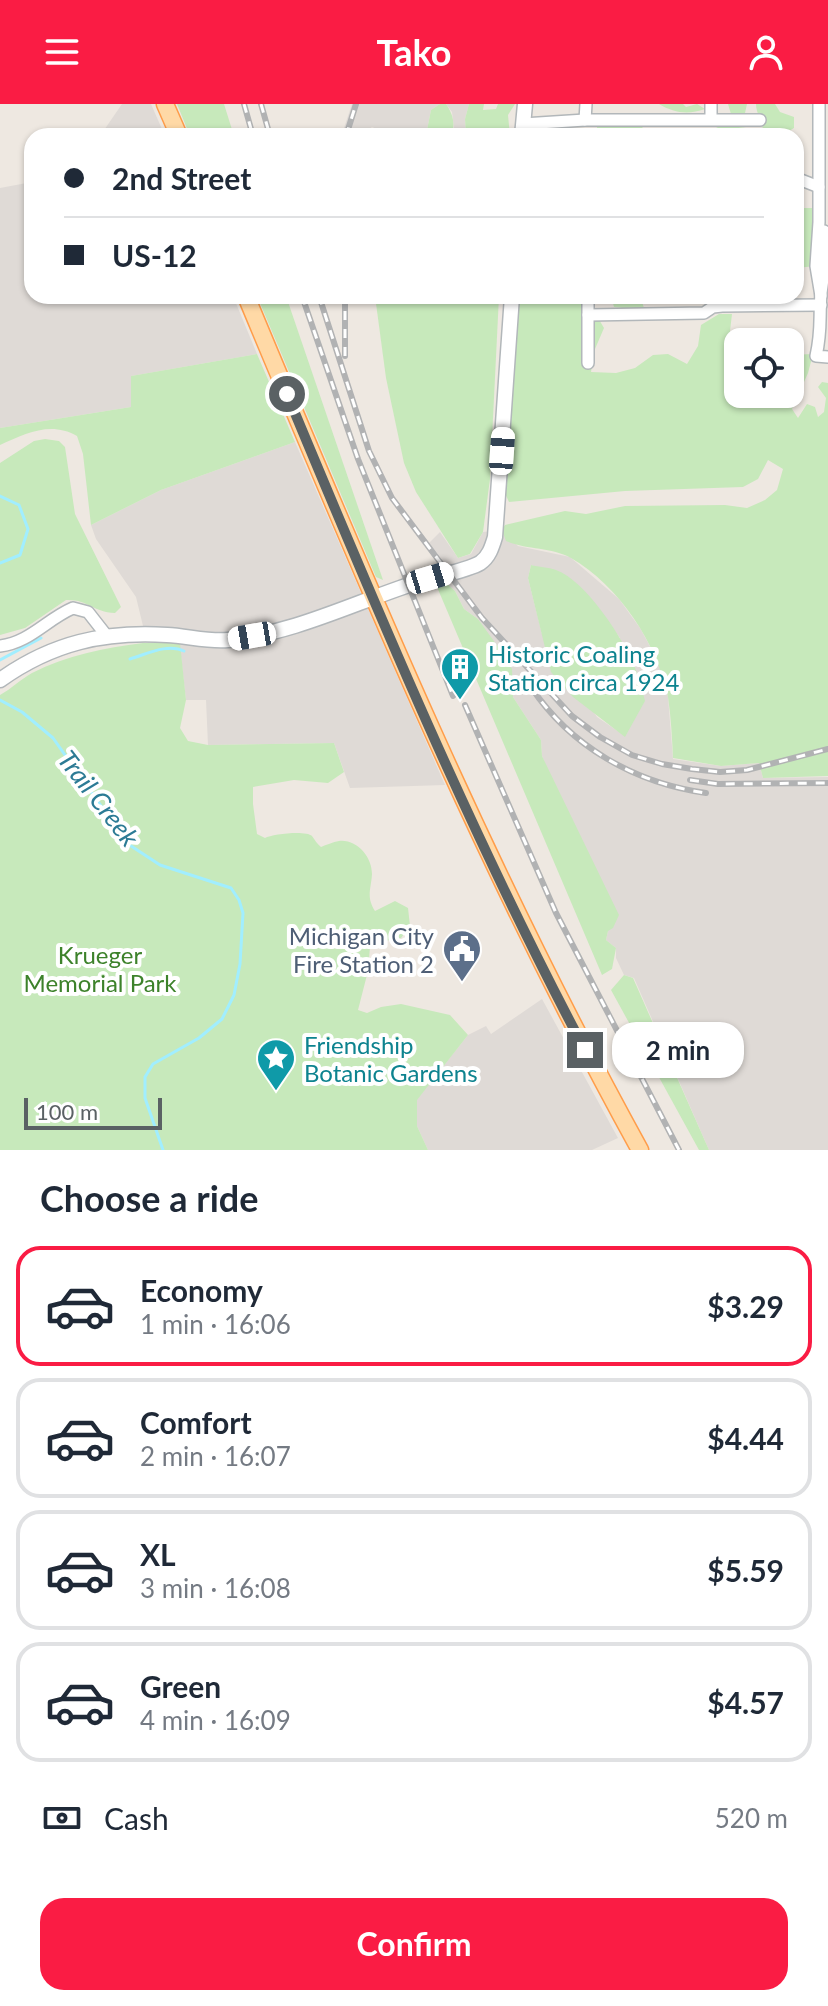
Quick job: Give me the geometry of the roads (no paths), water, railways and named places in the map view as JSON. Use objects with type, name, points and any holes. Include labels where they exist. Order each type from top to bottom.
[{"type":"main road","points":[[165,104],[176,128]]},
{"type":"main road","points":[[249,304],[427,722],[525,933],[640,1150]]},
{"type":"street","points":[[523,128],[525,104]]},
{"type":"street","points":[[585,120],[586,104]]},
{"type":"street","points":[[711,104],[711,119]]},
{"type":"street","points":[[819,104],[819,187],[823,208],[819,222],[825,234],[826,247],[821,300],[822,356]]},
{"type":"street","points":[[535,128],[585,120],[760,120]]},
{"type":"street","points":[[804,181],[819,187]]},
{"type":"street","points":[[804,300],[821,300]]},
{"type":"street","points":[[0,680],[50,650],[106,635],[169,635],[225,640],[279,631],[374,600],[413,583],[479,564],[490,552],[498,513],[511,304]]},
{"type":"street","points":[[588,304],[588,363]]},
{"type":"street","points":[[588,315],[704,313],[711,304]]},
{"type":"street","points":[[0,646],[13,645],[73,608],[88,612],[106,635]]},
{"type":"waterway","name":"Trail Creek","points":[[0,496],[19,505],[28,529],[20,555],[0,563]]},
{"type":"waterway","points":[[0,660],[41,638]]},
{"type":"waterway","points":[[130,659],[164,649],[184,651]]},
{"type":"waterway","name":"Trail Creek","points":[[0,700],[22,712],[53,738],[128,844],[160,865],[231,888],[239,900],[243,913],[240,964],[234,995],[222,1019],[199,1038],[153,1064],[145,1077],[145,1098],[163,1150]]},
{"type":"railway","points":[[244,104],[251,128]]},
{"type":"railway","points":[[261,104],[268,128]]},
{"type":"railway","points":[[348,128],[356,104]]},
{"type":"railway","points":[[305,304],[358,459],[453,696]]},
{"type":"railway","points":[[322,304],[369,451],[392,498],[482,618],[572,716],[632,755],[692,769],[720,772],[747,770],[828,749]]},
{"type":"railway","points":[[345,304],[345,356]]},
{"type":"railway","points":[[531,687],[565,727],[607,759],[654,781],[706,793]]},
{"type":"railway","points":[[465,705],[556,913],[679,1150]]},
{"type":"railway","points":[[690,780],[718,784],[828,783]]},
{"type":"place","name":"Historic Coaling Station circa 1924","points":[[460,701]]},
{"type":"place","name":"Michigan City Fire Station 2","points":[[462,983]]},
{"type":"place","name":"Friendship Botanic Gardens","points":[[276,1092]]},
{"type":"park label","name":"Krueger Memorial Park","points":[[100,968]]}]
